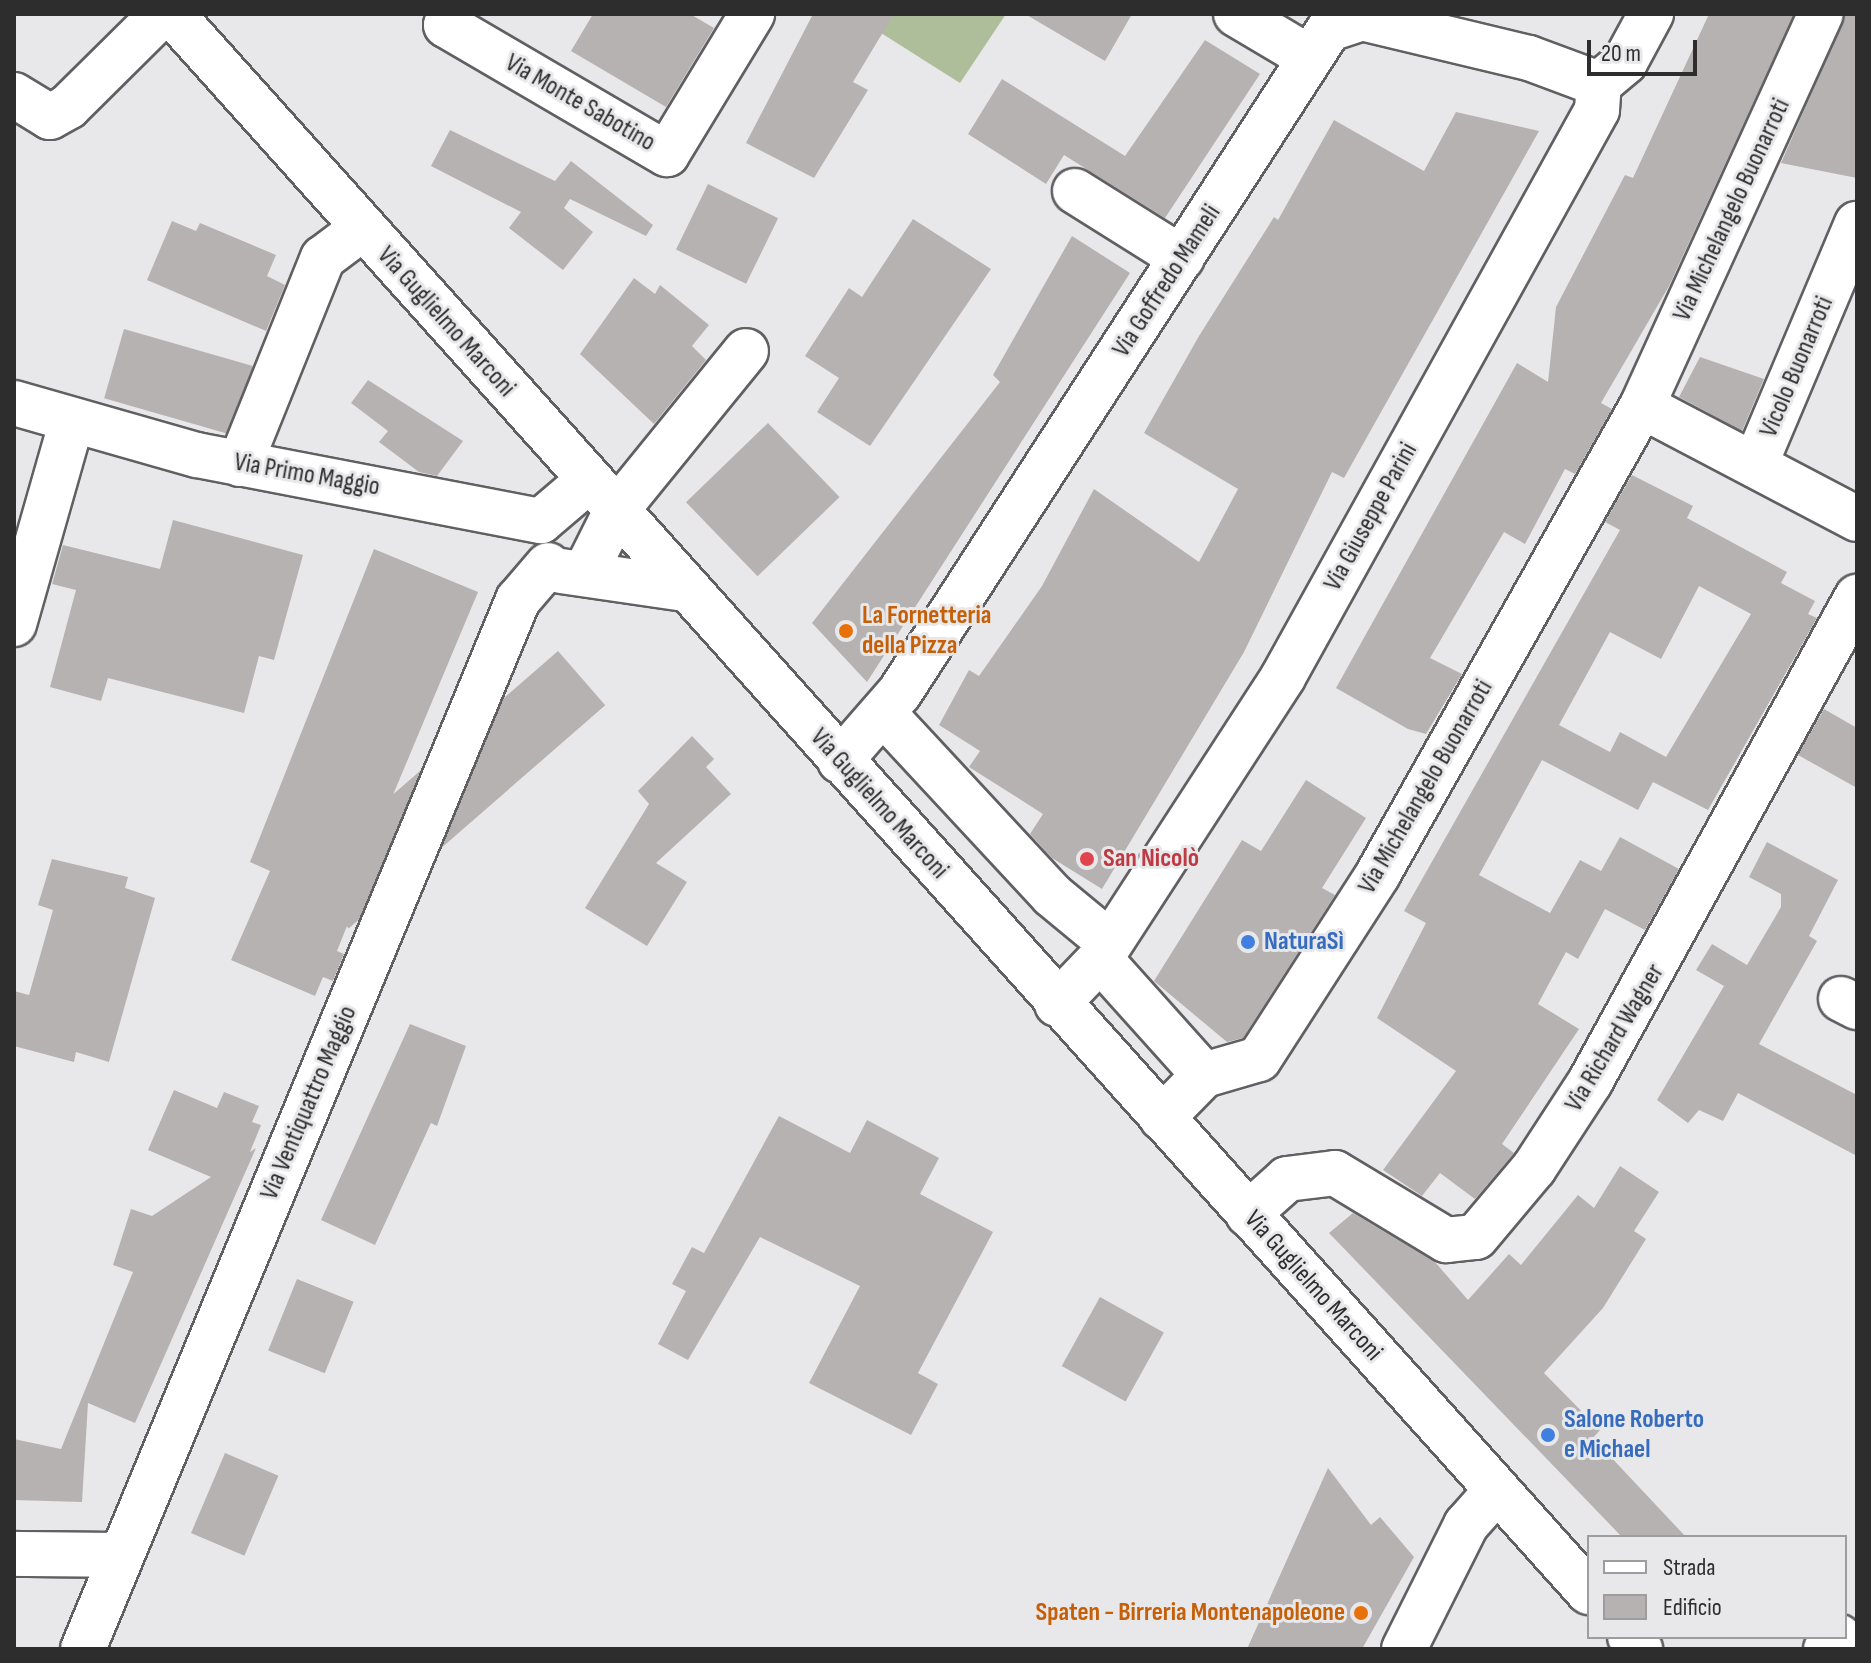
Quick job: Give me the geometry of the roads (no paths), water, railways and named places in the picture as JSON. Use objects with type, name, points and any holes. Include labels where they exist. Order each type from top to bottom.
[{"type":"street","points":[[14,95],[50,117],[68,107],[162,14]]},
{"type":"street","name":"Via Guglielmo Marconi","points":[[172,14],[1057,1004],[1587,1590]]},
{"type":"street","name":"Via Monte Sabotino","points":[[453,14],[446,25],[667,154],[752,14]]},
{"type":"street","points":[[1236,14],[1310,58]]},
{"type":"street","points":[[1599,84],[1625,62],[1651,14]]},
{"type":"street","name":"Via Michelangelo Buonarroti","points":[[1162,1118],[1204,1075],[1259,1059],[1378,874],[1642,406],[1821,14]]},
{"type":"street","name":"Via Goffredo Mameli","points":[[840,761],[884,714],[1329,29],[1362,18],[1529,58],[1599,84]]},
{"type":"street","name":"Via Giuseppe Parini","points":[[1057,1004],[1105,951],[1283,677],[1597,110],[1599,84]]},
{"type":"street","points":[[1075,191],[1182,258]]},
{"type":"street","name":"Vicolo Buonarroti","points":[[1755,465],[1857,224]]},
{"type":"street","points":[[240,464],[323,258],[363,228]]},
{"type":"street","points":[[685,589],[567,568],[537,551],[541,521],[602,496],[746,351]]},
{"type":"street","name":"Via Primo Maggio","points":[[14,403],[240,464],[541,521]]},
{"type":"street","points":[[1642,406],[1857,519]]},
{"type":"street","points":[[14,624],[72,420]]},
{"type":"street","name":"Via Ventiquattro Maggio","points":[[83,1649],[518,600],[567,568],[602,496]]},
{"type":"street","name":"Via Richard Wagner","points":[[1248,1214],[1287,1179],[1335,1173],[1446,1240],[1476,1237],[1534,1168],[1590,1082],[1857,597]]},
{"type":"street","points":[[884,714],[1105,951],[1204,1075]]},
{"type":"street","points":[[1404,1649],[1466,1525],[1497,1490]]},
{"type":"street","points":[[14,1554],[121,1555]]},
{"type":"place","name":"La Fornetteria della Pizza","points":[[846,631]]},
{"type":"place","name":"San Nicolò","points":[[1087,859]]},
{"type":"place","name":"NaturaSì","points":[[1248,942]]},
{"type":"place","name":"Salone Roberto e Michael","points":[[1548,1435]]},
{"type":"place","name":"Spaten - Birreria Montenapoleone","points":[[1361,1613]]}]
